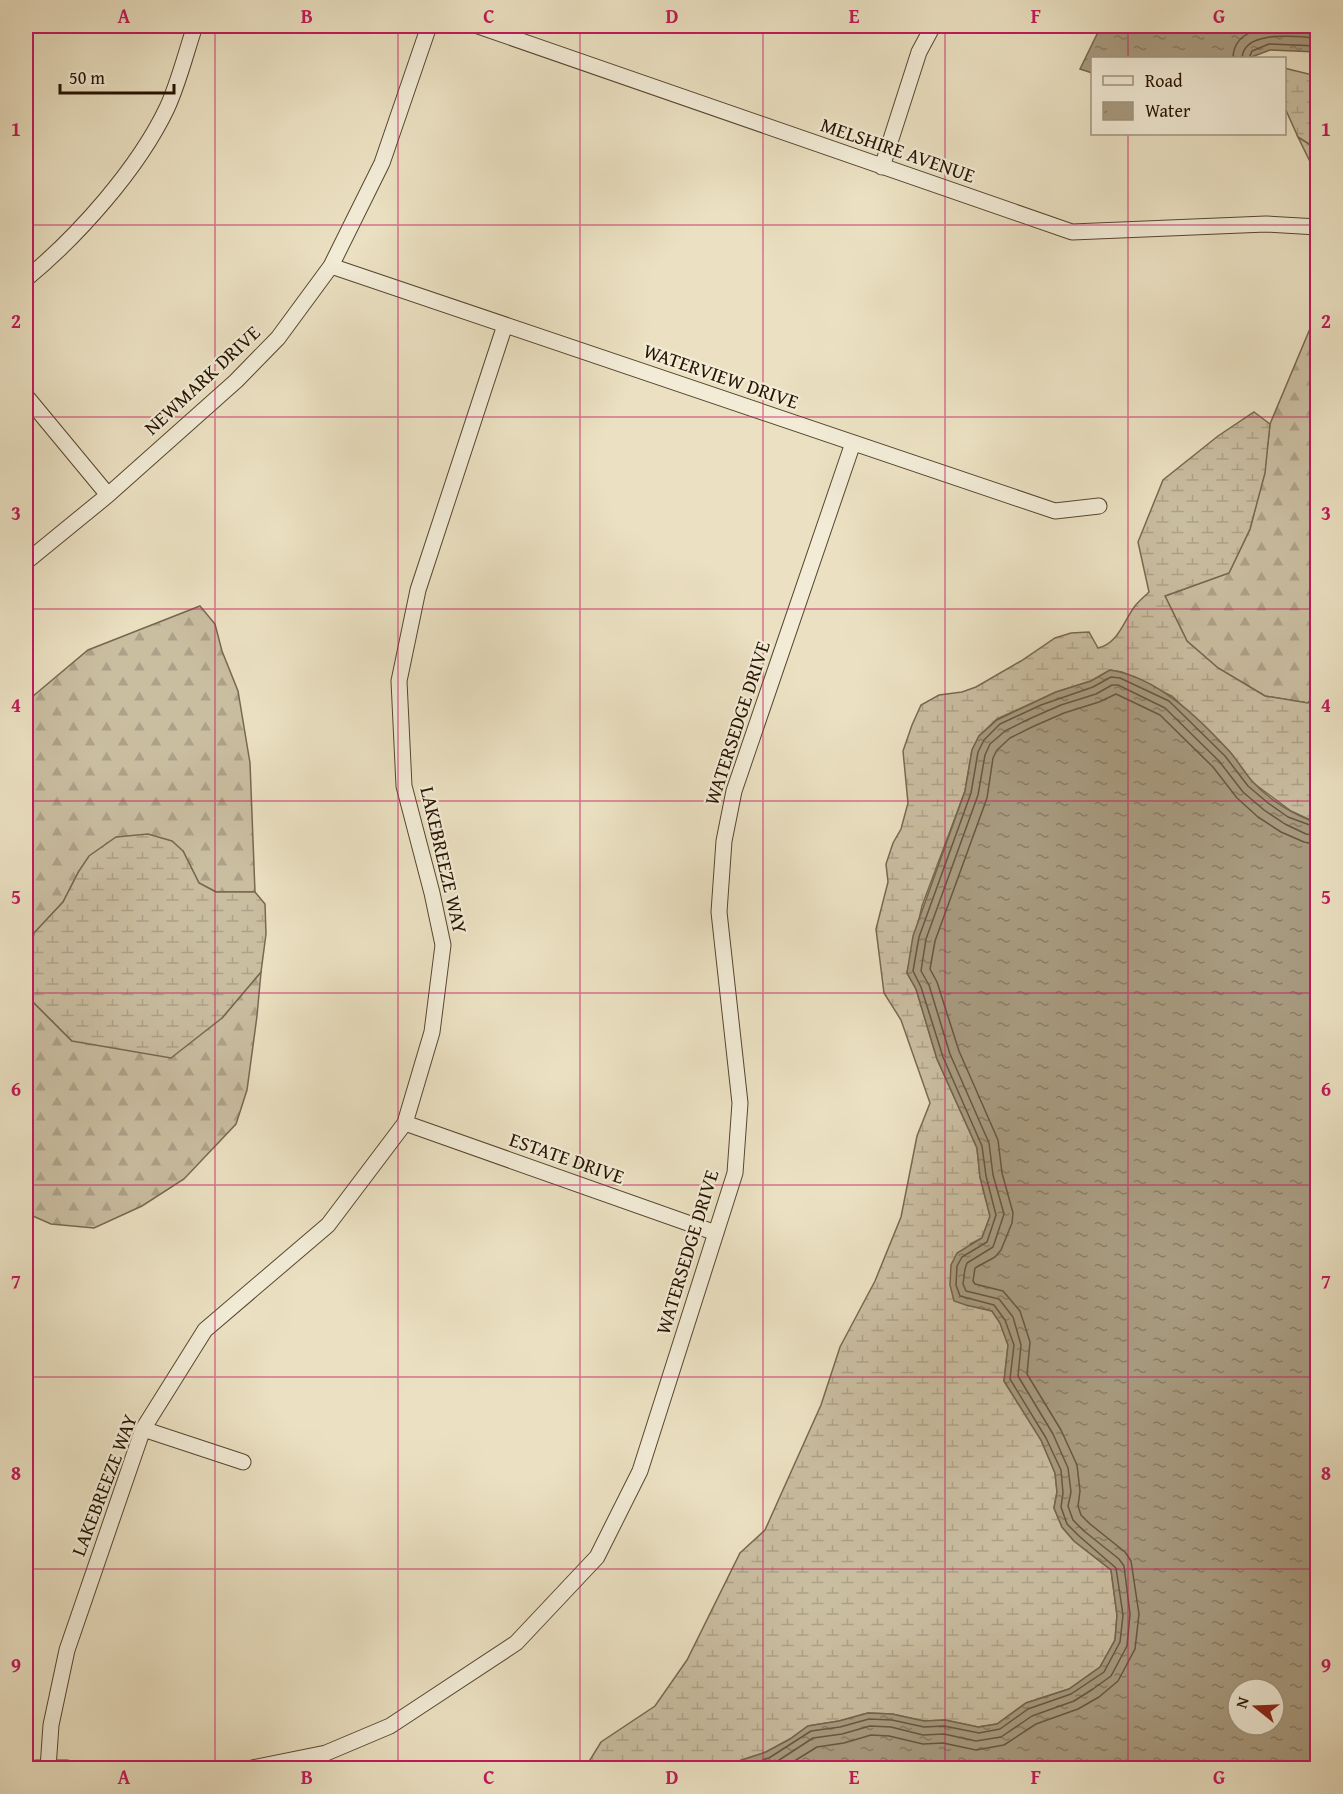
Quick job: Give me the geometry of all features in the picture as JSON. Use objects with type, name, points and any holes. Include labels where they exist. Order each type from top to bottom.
[{"type":"street","points":[[26,279],[45,263],[110,194],[144,149],[168,106],[195,26]]},
{"type":"street","name":"NEWMARK DRIVE","points":[[26,562],[108,495],[236,381],[278,338],[331,267],[382,163],[429,26]]},
{"type":"street","name":"MELSHIRE AVENUE","points":[[478,26],[1072,232],[1266,224],[1317,227]]},
{"type":"street","points":[[882,167],[919,52],[933,26]]},
{"type":"street","name":"WATERVIEW DRIVE","points":[[331,267],[1055,511],[1099,506]]},
{"type":"street","name":"LAKEBREEZE WAY","points":[[48,1768],[51,1725],[67,1650],[143,1429],[205,1330],[328,1225],[405,1123],[432,1032],[442,945],[432,893],[404,786],[399,681],[418,590],[505,326]]},
{"type":"street","points":[[26,396],[108,495]]},
{"type":"street","name":"WATERSEDGE DRIVE","points":[[252,1768],[327,1753],[390,1726],[516,1643],[597,1557],[640,1471],[735,1173],[740,1104],[720,912],[724,841],[734,791],[853,443]]},
{"type":"street","name":"ESTATE DRIVE","points":[[405,1123],[716,1233]]},
{"type":"street","points":[[143,1429],[243,1462]]},
{"type":"street","points":[[36,1768],[67,1768]]},
{"type":"green space","points":[[1286,68],[1317,76],[1317,149],[1298,137],[1286,110]]},
{"type":"green space","points":[[1298,137],[1317,149],[1317,176]]},
{"type":"green space","points":[[1317,312],[1317,693],[1308,703],[1265,696],[1218,668],[1187,641],[1165,596],[1229,573],[1250,529],[1264,473],[1270,424]]},
{"type":"green space","points":[[1254,412],[1270,424],[1265,473],[1250,529],[1229,573],[1165,596],[1187,641],[1218,668],[1265,696],[1308,703],[1317,693],[1317,823],[1291,811],[1252,782],[1230,752],[1172,696],[1122,672],[1110,670],[1091,681],[1056,692],[997,719],[979,736],[972,750],[965,791],[922,906],[907,973],[916,989],[937,1059],[977,1148],[980,1177],[990,1216],[982,1238],[970,1244],[966,1305],[992,1311],[1000,1323],[1008,1345],[1004,1381],[1041,1440],[1055,1473],[1057,1492],[1054,1508],[1062,1527],[1074,1541],[1111,1570],[1117,1615],[1115,1640],[1100,1667],[1069,1689],[1026,1703],[997,1724],[978,1727],[945,1720],[924,1721],[892,1714],[868,1713],[808,1726],[790,1739],[766,1752],[739,1761],[731,1768],[585,1768],[601,1742],[655,1706],[687,1660],[740,1553],[765,1530],[821,1405],[840,1347],[875,1281],[901,1217],[917,1136],[930,1103],[901,1020],[884,993],[876,929],[888,882],[886,864],[893,843],[901,829],[908,803],[903,751],[921,705],[939,695],[962,692],[976,687],[1055,638],[1071,633],[1089,632],[1098,648],[1111,641],[1135,606],[1149,592],[1138,542],[1163,480],[1218,436]]},
{"type":"green space","points":[[200,606],[215,624],[222,651],[238,691],[250,763],[255,892],[216,892],[199,883],[183,851],[79,871],[63,902],[34,933],[26,978],[26,702],[88,650]]},
{"type":"green space","points":[[148,834],[172,841],[183,851],[199,883],[216,892],[255,892],[265,904],[266,934],[261,972],[222,1018],[171,1058],[72,1041],[26,995],[26,978],[34,933],[63,902],[89,856],[116,837]]},
{"type":"green space","points":[[261,972],[247,1090],[236,1124],[184,1179],[142,1206],[94,1228],[51,1224],[26,1213],[26,995],[72,1041],[222,1018]]},
{"type":"water","points":[[1101,26],[1317,26],[1317,52],[1270,50],[1252,57],[1091,57],[1091,73],[1080,69]]},
{"type":"water","points":[[1110,670],[1144,681],[1191,713],[1230,752],[1252,781],[1274,801],[1317,823],[1317,1768],[731,1768],[739,1761],[766,1752],[790,1739],[808,1726],[868,1713],[892,1714],[924,1721],[945,1720],[978,1727],[997,1724],[1026,1703],[1069,1689],[1100,1667],[1115,1640],[1117,1615],[1111,1570],[1074,1541],[1062,1527],[1054,1508],[1057,1492],[1055,1473],[1041,1440],[1004,1381],[1008,1345],[1000,1323],[992,1311],[954,1301],[950,1285],[951,1265],[957,1253],[982,1238],[990,1216],[980,1177],[977,1148],[937,1059],[916,989],[907,973],[913,936],[965,791],[972,750],[979,736],[997,720],[1056,692],[1091,681]]}]
